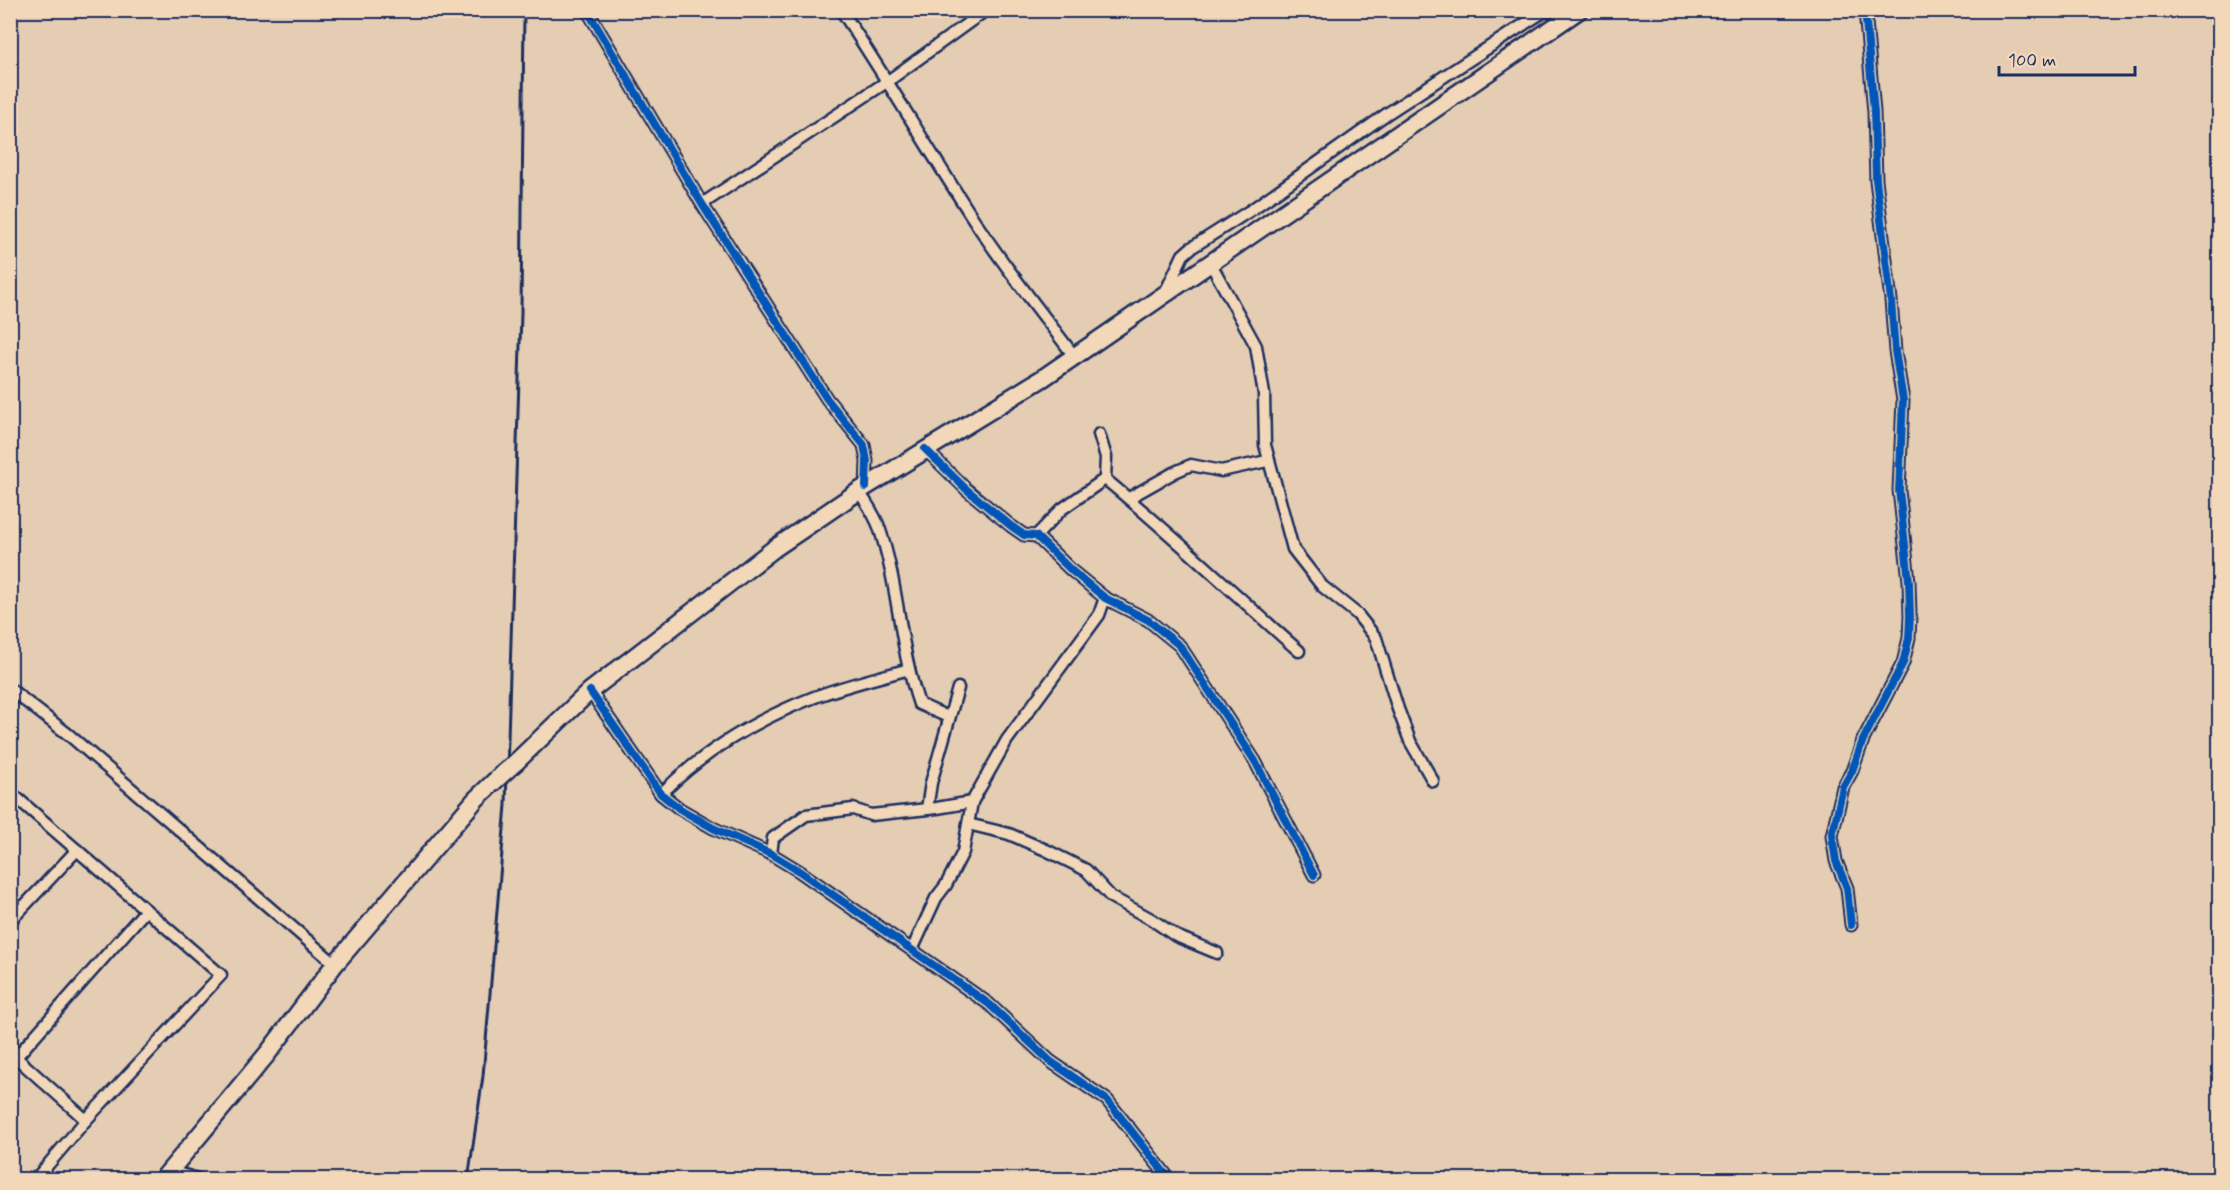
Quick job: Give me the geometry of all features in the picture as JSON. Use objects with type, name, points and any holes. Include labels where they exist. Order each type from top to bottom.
[{"type":"main road","points":[[166,1175],[268,1053],[336,964],[476,799],[590,691],[632,656],[775,548],[925,449],[1043,378],[1579,10]]},
{"type":"street","points":[[587,10],[702,204],[827,399],[864,445],[867,461],[862,489],[879,525],[890,566],[909,669],[919,704],[948,717]]},
{"type":"street","points":[[841,10],[976,223],[1074,356]]},
{"type":"street","points":[[702,204],[888,81],[986,10]]},
{"type":"street","points":[[1164,297],[1183,255],[1191,248],[1251,210],[1388,113],[1546,10]]},
{"type":"street","points":[[1851,925],[1847,888],[1836,861],[1832,836],[1843,787],[1852,771],[1867,731],[1903,663],[1909,638],[1910,616],[1909,581],[1899,490],[1903,400],[1895,351],[1876,180],[1874,112],[1865,10]]},
{"type":"street","points":[[1211,264],[1256,346],[1264,394],[1265,445],[1293,549],[1322,586],[1357,614],[1376,639],[1410,741],[1433,781]]},
{"type":"street","points":[[1099,434],[1106,457],[1105,479]]},
{"type":"street","points":[[925,449],[966,489],[1011,526],[1024,535],[1036,536],[1072,571],[1106,598],[1148,620],[1180,646],[1255,761],[1314,875]]},
{"type":"street","points":[[1129,498],[1191,465],[1221,471],[1268,460]]},
{"type":"street","points":[[1036,536],[1062,509],[1105,479]]},
{"type":"street","points":[[1105,479],[1299,651]]},
{"type":"street","points":[[912,950],[936,898],[946,885],[963,852],[972,801],[1007,740],[1099,615],[1106,598]]},
{"type":"street","points":[[661,794],[679,776],[717,746],[761,722],[811,698],[909,669]]},
{"type":"street","points":[[927,809],[931,783],[957,688]]},
{"type":"street","points":[[10,689],[69,735],[336,964]]},
{"type":"street","points":[[590,691],[661,794],[680,809],[713,828],[771,854],[799,871],[989,1004],[1050,1061],[1107,1100],[1170,1179]]},
{"type":"street","points":[[10,792],[221,975],[86,1120],[35,1179]]},
{"type":"street","points":[[771,854],[773,838],[806,815],[853,809],[871,815],[972,801]]},
{"type":"street","points":[[968,824],[1009,834],[1046,849],[1086,870],[1111,897],[1176,936],[1217,953]]},
{"type":"street","points":[[10,921],[77,850]]},
{"type":"street","points":[[86,1120],[12,1058],[147,910]]},
{"type":"street","points":[[166,1175],[201,1179]]},
{"type":"railway","points":[[468,1180],[483,1076],[506,805],[521,313],[524,10]]},
{"type":"cycle path","points":[[587,10],[702,204],[827,399],[864,445],[867,461],[866,487]]},
{"type":"cycle path","points":[[1851,925],[1847,888],[1836,861],[1832,836],[1843,787],[1852,771],[1863,740],[1903,663],[1909,638],[1910,616],[1909,581],[1899,490],[1903,400],[1895,351],[1876,180],[1874,112],[1865,10]]},
{"type":"cycle path","points":[[925,449],[966,489],[1011,526],[1024,535],[1036,536],[1072,571],[1105,598],[1148,620],[1180,646],[1255,761],[1314,875]]},
{"type":"cycle path","points":[[590,691],[661,794],[680,809],[713,828],[771,854],[799,871],[989,1004],[1050,1061],[1107,1100],[1170,1180]]}]
